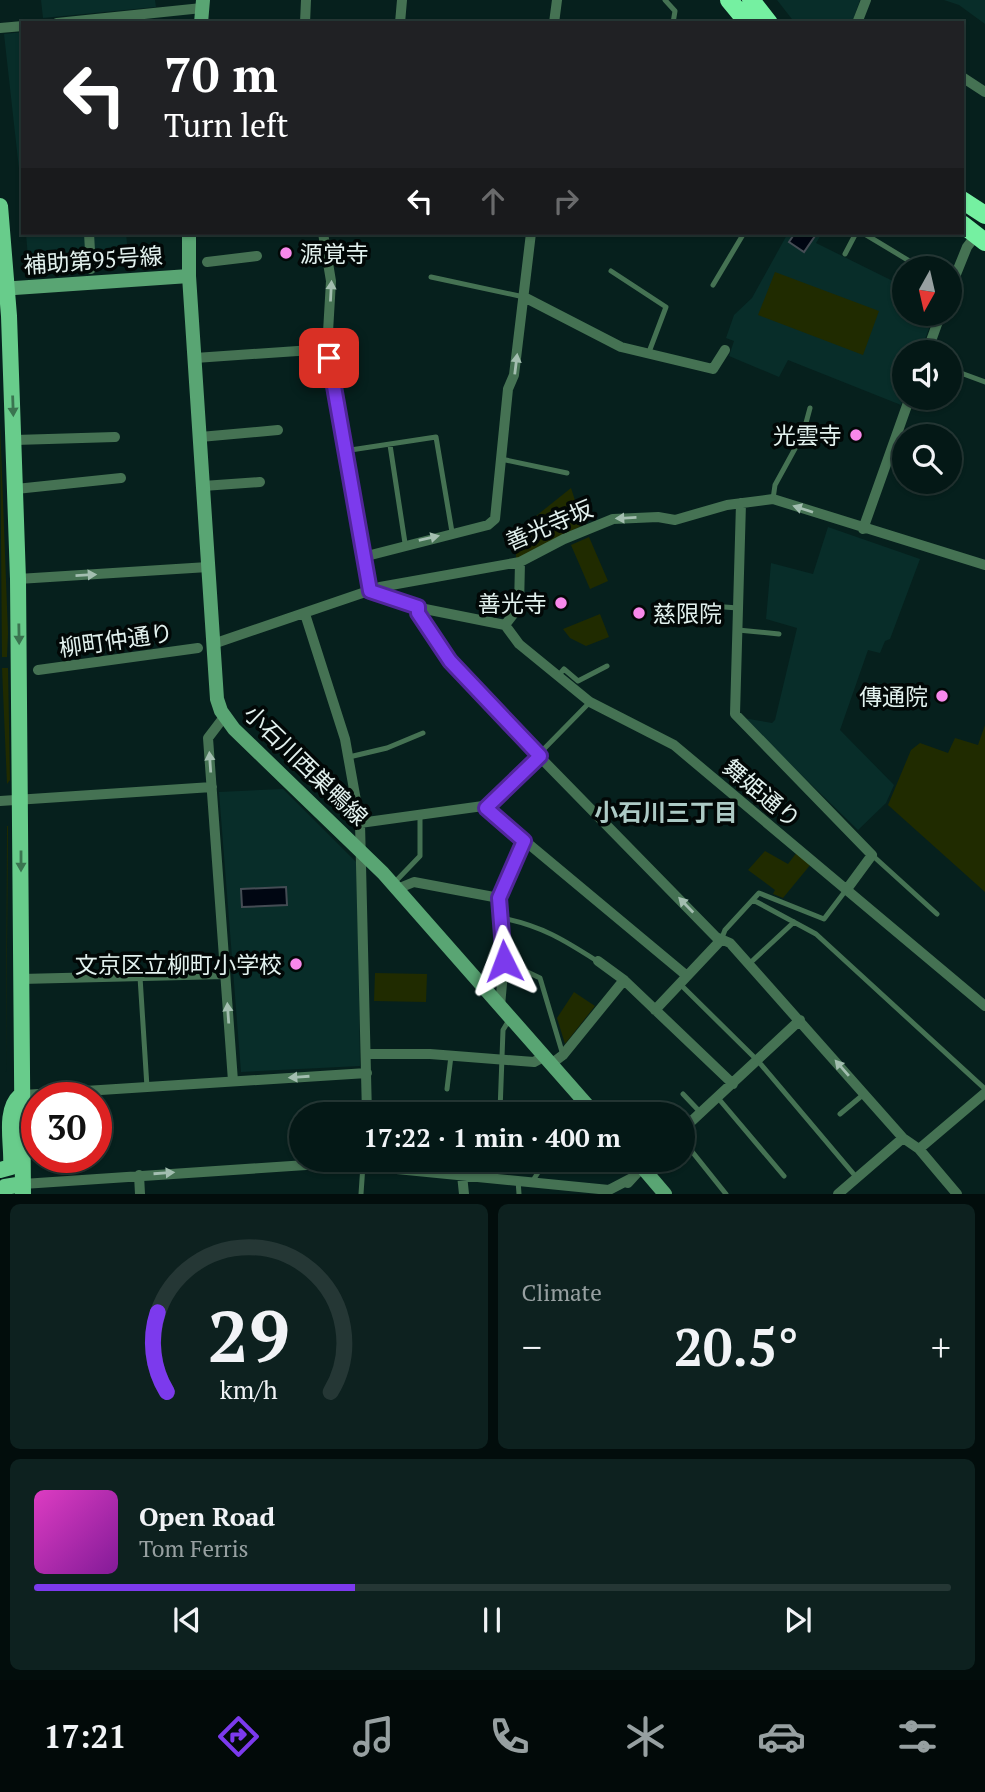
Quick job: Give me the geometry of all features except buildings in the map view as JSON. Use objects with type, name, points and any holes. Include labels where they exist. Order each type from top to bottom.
[{"type":"highway","points":[[729,0],[746,21]]},
{"type":"highway","points":[[751,0],[767,21]]},
{"type":"highway","points":[[964,201],[985,215]]},
{"type":"main road","points":[[0,206],[15,440],[23,1082]]},
{"type":"main road","name":"小石川西巣鴨線","points":[[189,235],[189,276],[213,644],[217,699],[224,717],[395,886],[510,1017],[553,1058],[577,1102]]},
{"type":"main road","name":"補助第95号線","points":[[4,289],[189,276]]},
{"type":"main road","points":[[0,1170],[11,1167],[12,1106],[21,1097]]},
{"type":"main road","points":[[645,1172],[665,1194]]},
{"type":"main road","points":[[2,1194],[5,1187],[23,1189]]},
{"type":"street","points":[[305,21],[306,0]]},
{"type":"street","points":[[400,21],[402,0]]},
{"type":"street","points":[[554,21],[557,0]]},
{"type":"street","points":[[858,21],[866,0]]},
{"type":"street","points":[[91,21],[202,10]]},
{"type":"street","points":[[0,28],[21,26]]},
{"type":"street","points":[[964,78],[985,92]]},
{"type":"street","points":[[962,259],[974,234]]},
{"type":"street","points":[[89,235],[91,269]]},
{"type":"street","points":[[323,235],[331,281],[327,349],[370,591],[418,607],[505,625],[519,607],[520,562]]},
{"type":"street","points":[[363,556],[494,522],[508,389],[514,376],[531,235]]},
{"type":"street","points":[[207,262],[257,256]]},
{"type":"street","points":[[524,297],[621,347],[713,369],[724,350]]},
{"type":"street","points":[[195,358],[327,349]]},
{"type":"street","points":[[863,529],[905,410]]},
{"type":"street","points":[[200,437],[278,430]]},
{"type":"street","points":[[15,440],[116,437]]},
{"type":"street","points":[[16,489],[121,478]]},
{"type":"street","points":[[203,486],[260,482]]},
{"type":"street","points":[[773,499],[985,565]]},
{"type":"street","name":"善光寺坂","points":[[213,644],[370,591],[520,562],[564,539],[613,519],[658,514],[675,520],[741,503],[773,499]]},
{"type":"street","points":[[741,503],[736,714],[872,855],[847,889]]},
{"type":"street","points":[[18,579],[208,566]]},
{"type":"street","points":[[418,607],[418,613],[450,661],[721,940],[730,943],[903,1138],[919,1149],[957,1194]]},
{"type":"street","points":[[305,614],[349,757],[360,822],[367,1102]]},
{"type":"street","name":"舞姫通り","points":[[505,625],[519,644],[590,702],[674,745],[982,1000]]},
{"type":"street","name":"柳町仲通り","points":[[38,670],[198,648]]},
{"type":"street","points":[[224,717],[208,738],[233,1082]]},
{"type":"street","points":[[0,801],[212,787]]},
{"type":"street","points":[[360,822],[486,808],[684,980]]},
{"type":"street","points":[[395,886],[414,882],[499,898],[504,961],[500,1006]]},
{"type":"street","points":[[655,1010],[721,940]]},
{"type":"street","points":[[598,961],[624,980],[733,1084]]},
{"type":"street","points":[[21,979],[225,974]]},
{"type":"street","points":[[367,1054],[534,1062],[553,1058],[624,980]]},
{"type":"street","points":[[695,1119],[800,1020]]},
{"type":"street","points":[[112,1089],[367,1073]]},
{"type":"street","points":[[919,1149],[985,1091]]},
{"type":"street","points":[[838,1194],[903,1138]]},
{"type":"street","points":[[23,1189],[139,1175],[289,1165]]},
{"type":"street","points":[[438,1172],[609,1189],[633,1172]]},
{"type":"street","points":[[618,1194],[636,1172]]},
{"type":"street","points":[[139,1175],[140,1194]]},
{"type":"street","points":[[462,1175],[464,1194]]},
{"type":"lane","points":[[665,0],[675,11],[673,21]]},
{"type":"lane","points":[[713,285],[743,235]]},
{"type":"lane","points":[[845,254],[855,235]]},
{"type":"lane","points":[[866,235],[901,256]]},
{"type":"lane","points":[[611,271],[666,307],[649,352]]},
{"type":"lane","points":[[430,277],[524,297]]},
{"type":"lane","points":[[962,373],[985,382]]},
{"type":"lane","points":[[773,499],[775,485],[803,434],[810,408]]},
{"type":"lane","points":[[343,451],[436,437],[452,532]]},
{"type":"lane","points":[[390,445],[405,543]]},
{"type":"lane","points":[[501,458],[567,473]]},
{"type":"lane","points":[[683,604],[738,608]]},
{"type":"lane","points":[[738,630],[779,634]]},
{"type":"lane","points":[[558,676],[564,669],[578,681],[607,666]]},
{"type":"lane","points":[[486,808],[540,756],[590,702]]},
{"type":"lane","points":[[349,757],[387,748],[423,733]]},
{"type":"lane","points":[[395,886],[419,856],[421,815]]},
{"type":"lane","points":[[499,898],[524,841]]},
{"type":"lane","points":[[872,855],[937,914]]},
{"type":"lane","points":[[816,934],[847,889]]},
{"type":"lane","points":[[721,940],[725,930],[759,893],[824,919]]},
{"type":"lane","points":[[753,900],[816,934],[985,1091]]},
{"type":"lane","points":[[502,918],[531,924],[560,936],[598,961]]},
{"type":"lane","points":[[749,964],[794,922]]},
{"type":"lane","points":[[504,961],[540,978],[553,1058]]},
{"type":"lane","points":[[140,977],[147,1087]]},
{"type":"lane","points":[[684,980],[758,1060],[857,1178]]},
{"type":"lane","points":[[501,1102],[503,1030],[510,1017]]},
{"type":"lane","points":[[447,1089],[451,1056]]},
{"type":"lane","points":[[683,1094],[701,1114]]},
{"type":"lane","points":[[840,1114],[864,1094]]},
{"type":"lane","points":[[718,1098],[784,1176]]},
{"type":"lane","points":[[695,1155],[726,1194]]},
{"type":"lane","points":[[361,1194],[365,1172]]},
{"type":"lane","points":[[488,1172],[488,1177]]},
{"type":"lane","points":[[532,1182],[538,1172]]},
{"type":"lane","points":[[518,1180],[519,1194]]},
{"type":"shaded area","points":[[41,0],[155,0],[156,7],[43,18]]},
{"type":"shaded area","points":[[777,0],[860,0],[853,21],[793,21]]},
{"type":"shaded area","points":[[944,0],[985,0],[985,24],[959,5]]},
{"type":"shaded area","points":[[21,32],[21,187],[4,34]]},
{"type":"shaded area","points":[[26,235],[126,235],[129,264],[43,270],[28,258]]},
{"type":"shaded area","points":[[787,235],[821,235],[816,243],[892,281],[892,326],[930,326],[925,340],[892,340],[892,401],[788,360],[779,377],[729,356],[734,341],[726,338],[734,315],[752,298]]},
{"type":"shaded area","points":[[794,235],[816,235],[804,252],[789,242]]},
{"type":"shaded area","points":[[828,527],[920,559],[890,639],[885,641],[880,653],[868,650],[840,730],[894,785],[886,803],[858,830],[743,718],[772,723],[775,720],[797,628],[766,619],[771,563],[813,574]]},
{"type":"shaded area","name":"文京区立柳町小学校","points":[[283,789],[357,863],[360,1066],[241,1072],[219,792]]},
{"type":"shaded area","points":[[286,887],[287,905],[242,907],[241,889]]},
{"type":"green space","points":[[775,272],[879,311],[863,355],[758,315]]},
{"type":"green space","points":[[0,422],[8,633],[7,657],[2,657]]},
{"type":"green space","points":[[571,488],[583,525],[516,559],[516,532]]},
{"type":"green space","points":[[589,537],[608,581],[590,589],[571,545]]},
{"type":"green space","points":[[600,614],[609,637],[586,646],[570,638],[563,629]]},
{"type":"green space","points":[[2,668],[8,668],[10,780],[7,784]]},
{"type":"green space","points":[[985,725],[985,892],[888,805],[911,750],[920,743],[948,753],[955,738],[978,745]]},
{"type":"green space","points":[[7,826],[8,826],[6,1072]]},
{"type":"green space","points":[[765,851],[788,864],[797,852],[811,864],[783,898],[773,894],[775,890],[748,870]]},
{"type":"green space","points":[[375,973],[427,974],[426,1002],[374,1001]]},
{"type":"green space","points":[[574,992],[595,1006],[565,1044],[557,1018]]},
{"type":"place","name":"源覚寺","points":[[286,253]]},
{"type":"place","name":"光雲寺","points":[[856,435]]},
{"type":"place","name":"善光寺","points":[[561,603]]},
{"type":"place","name":"慈限院","points":[[639,613]]},
{"type":"place","name":"傳通院","points":[[942,696]]},
{"type":"place","name":"文京区立柳町小学校","points":[[296,964]]},
{"type":"district","name":"小石川三丁目","points":[[666,812]]},
{"type":"route","points":[[329,358],[343,451],[370,591],[386,594],[418,607],[418,613],[450,661],[540,756],[486,808],[524,841],[499,898],[504,961]]}]
